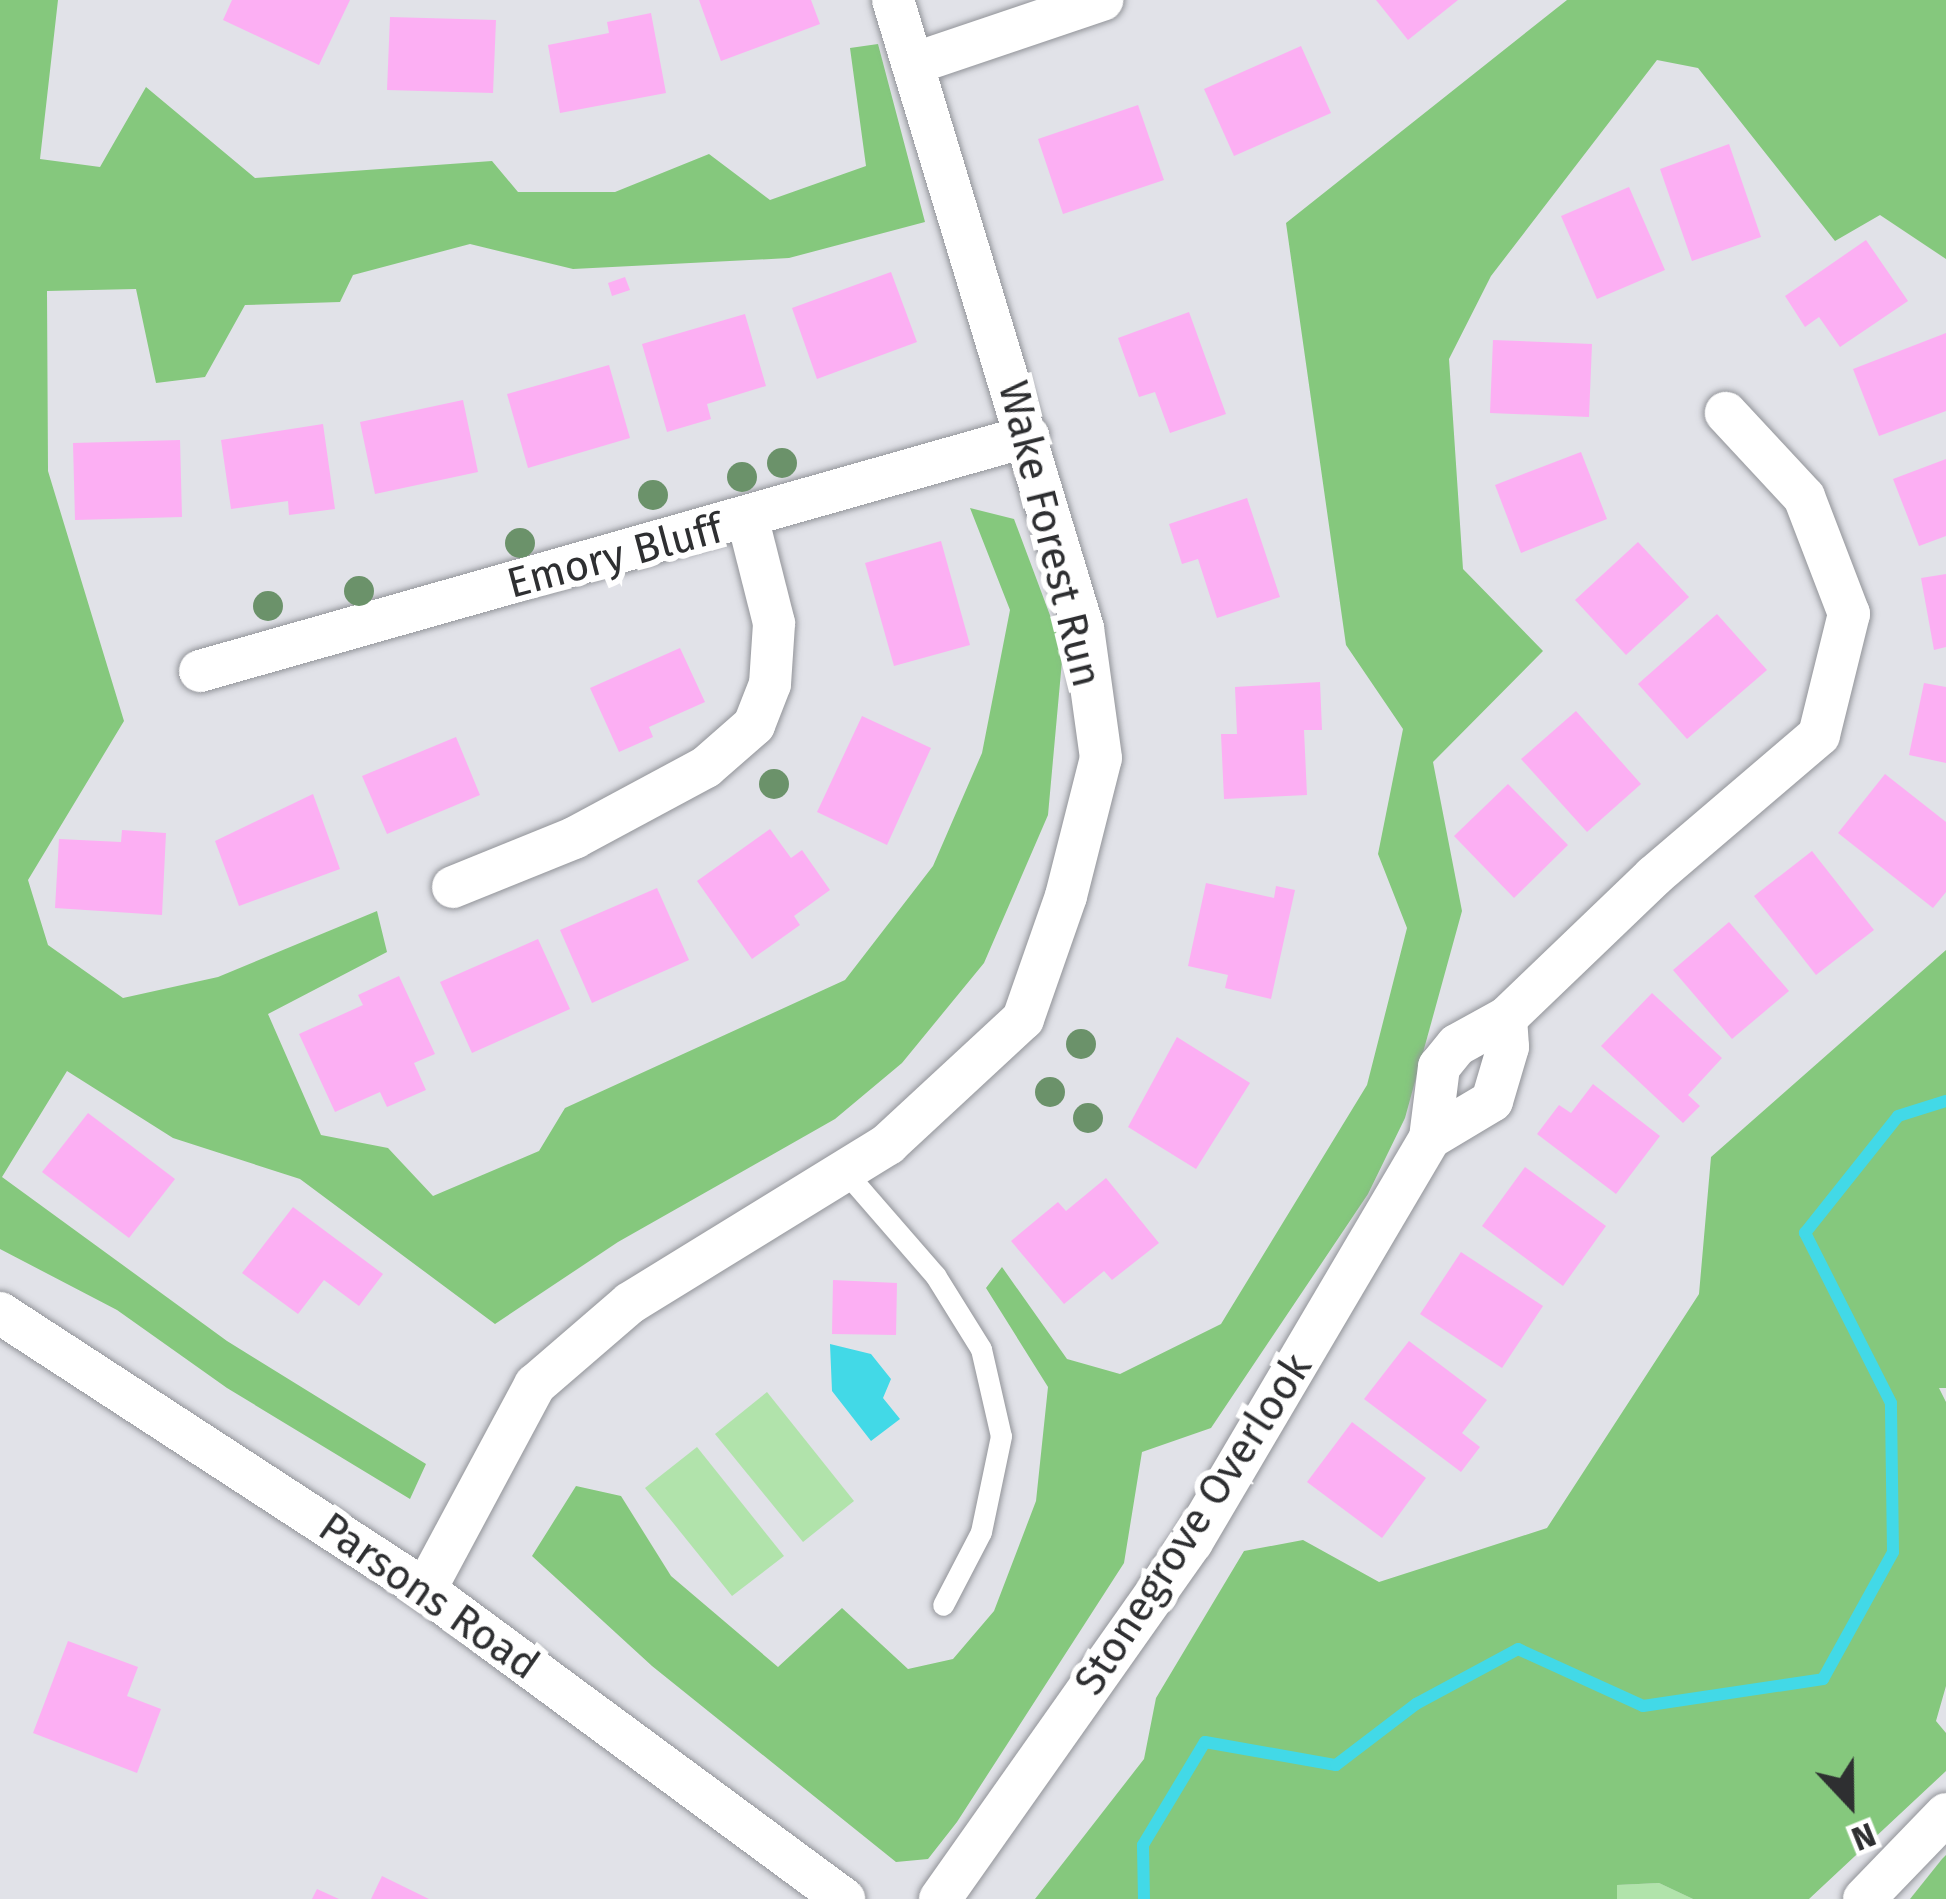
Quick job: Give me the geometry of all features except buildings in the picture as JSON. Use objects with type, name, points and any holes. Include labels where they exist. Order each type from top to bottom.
[{"type":"street","name":"Wake Forest Run","points":[[425,1590],[535,1385],[630,1303],[848,1174],[1023,1019],[1101,758],[1083,628],[893,0]]},
{"type":"street","points":[[913,64],[1102,0]]},
{"type":"street","name":"Stonegrove Overlook","points":[[940,1899],[1192,1542],[1430,1138],[1438,1067],[1457,1045],[1506,1018],[1654,876],[1820,735],[1849,614],[1804,497],[1726,413]]},
{"type":"street","name":"Emory Bluff","points":[[200,671],[748,520],[1028,436]]},
{"type":"street","points":[[452,887],[574,838],[706,767],[754,725],[770,683],[774,623],[748,520]]},
{"type":"street","name":"Stonegrove Overlook","points":[[1430,1138],[1492,1101],[1508,1047],[1506,1018]]},
{"type":"street","name":"Parsons Road","points":[[0,1313],[425,1590],[844,1899]]},
{"type":"street","points":[[1864,1899],[1946,1814]]},
{"type":"lane","points":[[848,1174],[934,1275],[981,1349],[1000,1436],[981,1532],[943,1605]]},
{"type":"green space","points":[[0,0],[58,0],[40,159],[100,167],[146,87],[255,178],[492,161],[518,192],[615,192],[709,154],[770,200],[866,166],[850,48],[878,44],[925,222],[789,258],[573,269],[470,244],[353,275],[340,302],[245,305],[205,377],[156,383],[136,289],[47,291],[48,471],[124,721],[28,880],[48,945],[123,998],[218,977],[377,911],[387,952],[268,1014],[321,1135],[388,1148],[433,1196],[539,1151],[565,1108],[845,980],[933,866],[982,753],[1010,610],[970,508],[1014,519],[1063,650],[1048,815],[984,963],[902,1063],[835,1119],[618,1242],[495,1324],[300,1179],[173,1138],[67,1071],[2,1177],[227,1341],[426,1464],[410,1499],[227,1388],[117,1310],[0,1249]]},
{"type":"green space","points":[[1567,0],[1946,0],[1946,259],[1880,215],[1835,241],[1698,68],[1657,60],[1491,276],[1449,359],[1463,569],[1543,651],[1433,762],[1462,911],[1405,1118],[1368,1194],[1211,1428],[1142,1452],[1124,1563],[957,1822],[928,1859],[896,1862],[652,1666],[532,1556],[576,1486],[621,1496],[671,1576],[778,1667],[842,1608],[908,1669],[953,1659],[994,1611],[1036,1501],[1048,1387],[986,1288],[1002,1267],[1067,1359],[1120,1374],[1221,1324],[1367,1085],[1407,928],[1378,854],[1403,729],[1346,645],[1286,223]]},
{"type":"green space","points":[[1946,950],[1946,1388],[1939,1388],[1946,1402],[1946,1686],[1936,1721],[1946,1733],[1946,1771],[1809,1899],[1693,1899],[1659,1883],[1617,1885],[1617,1899],[1035,1899],[1144,1759],[1156,1698],[1244,1551],[1303,1540],[1379,1582],[1547,1528],[1699,1294],[1711,1157]]},
{"type":"green space","points":[[767,1392],[854,1501],[803,1542],[715,1434]]},
{"type":"green space","points":[[697,1447],[784,1556],[732,1596],[645,1488]]},
{"type":"green space","points":[[1946,1855],[1946,1899],[1910,1899],[1942,1859]]},
{"type":"green space","points":[[1659,1883],[1693,1899],[1617,1899],[1617,1885]]},
{"type":"water","points":[[830,1344],[871,1354],[891,1379],[883,1398],[900,1419],[871,1441],[832,1391]]},
{"type":"waterway","points":[[1144,1899],[1143,1845],[1205,1742],[1336,1765],[1416,1704],[1518,1649],[1643,1706],[1823,1679],[1893,1552],[1891,1403],[1805,1233],[1898,1116],[1946,1101]]}]
